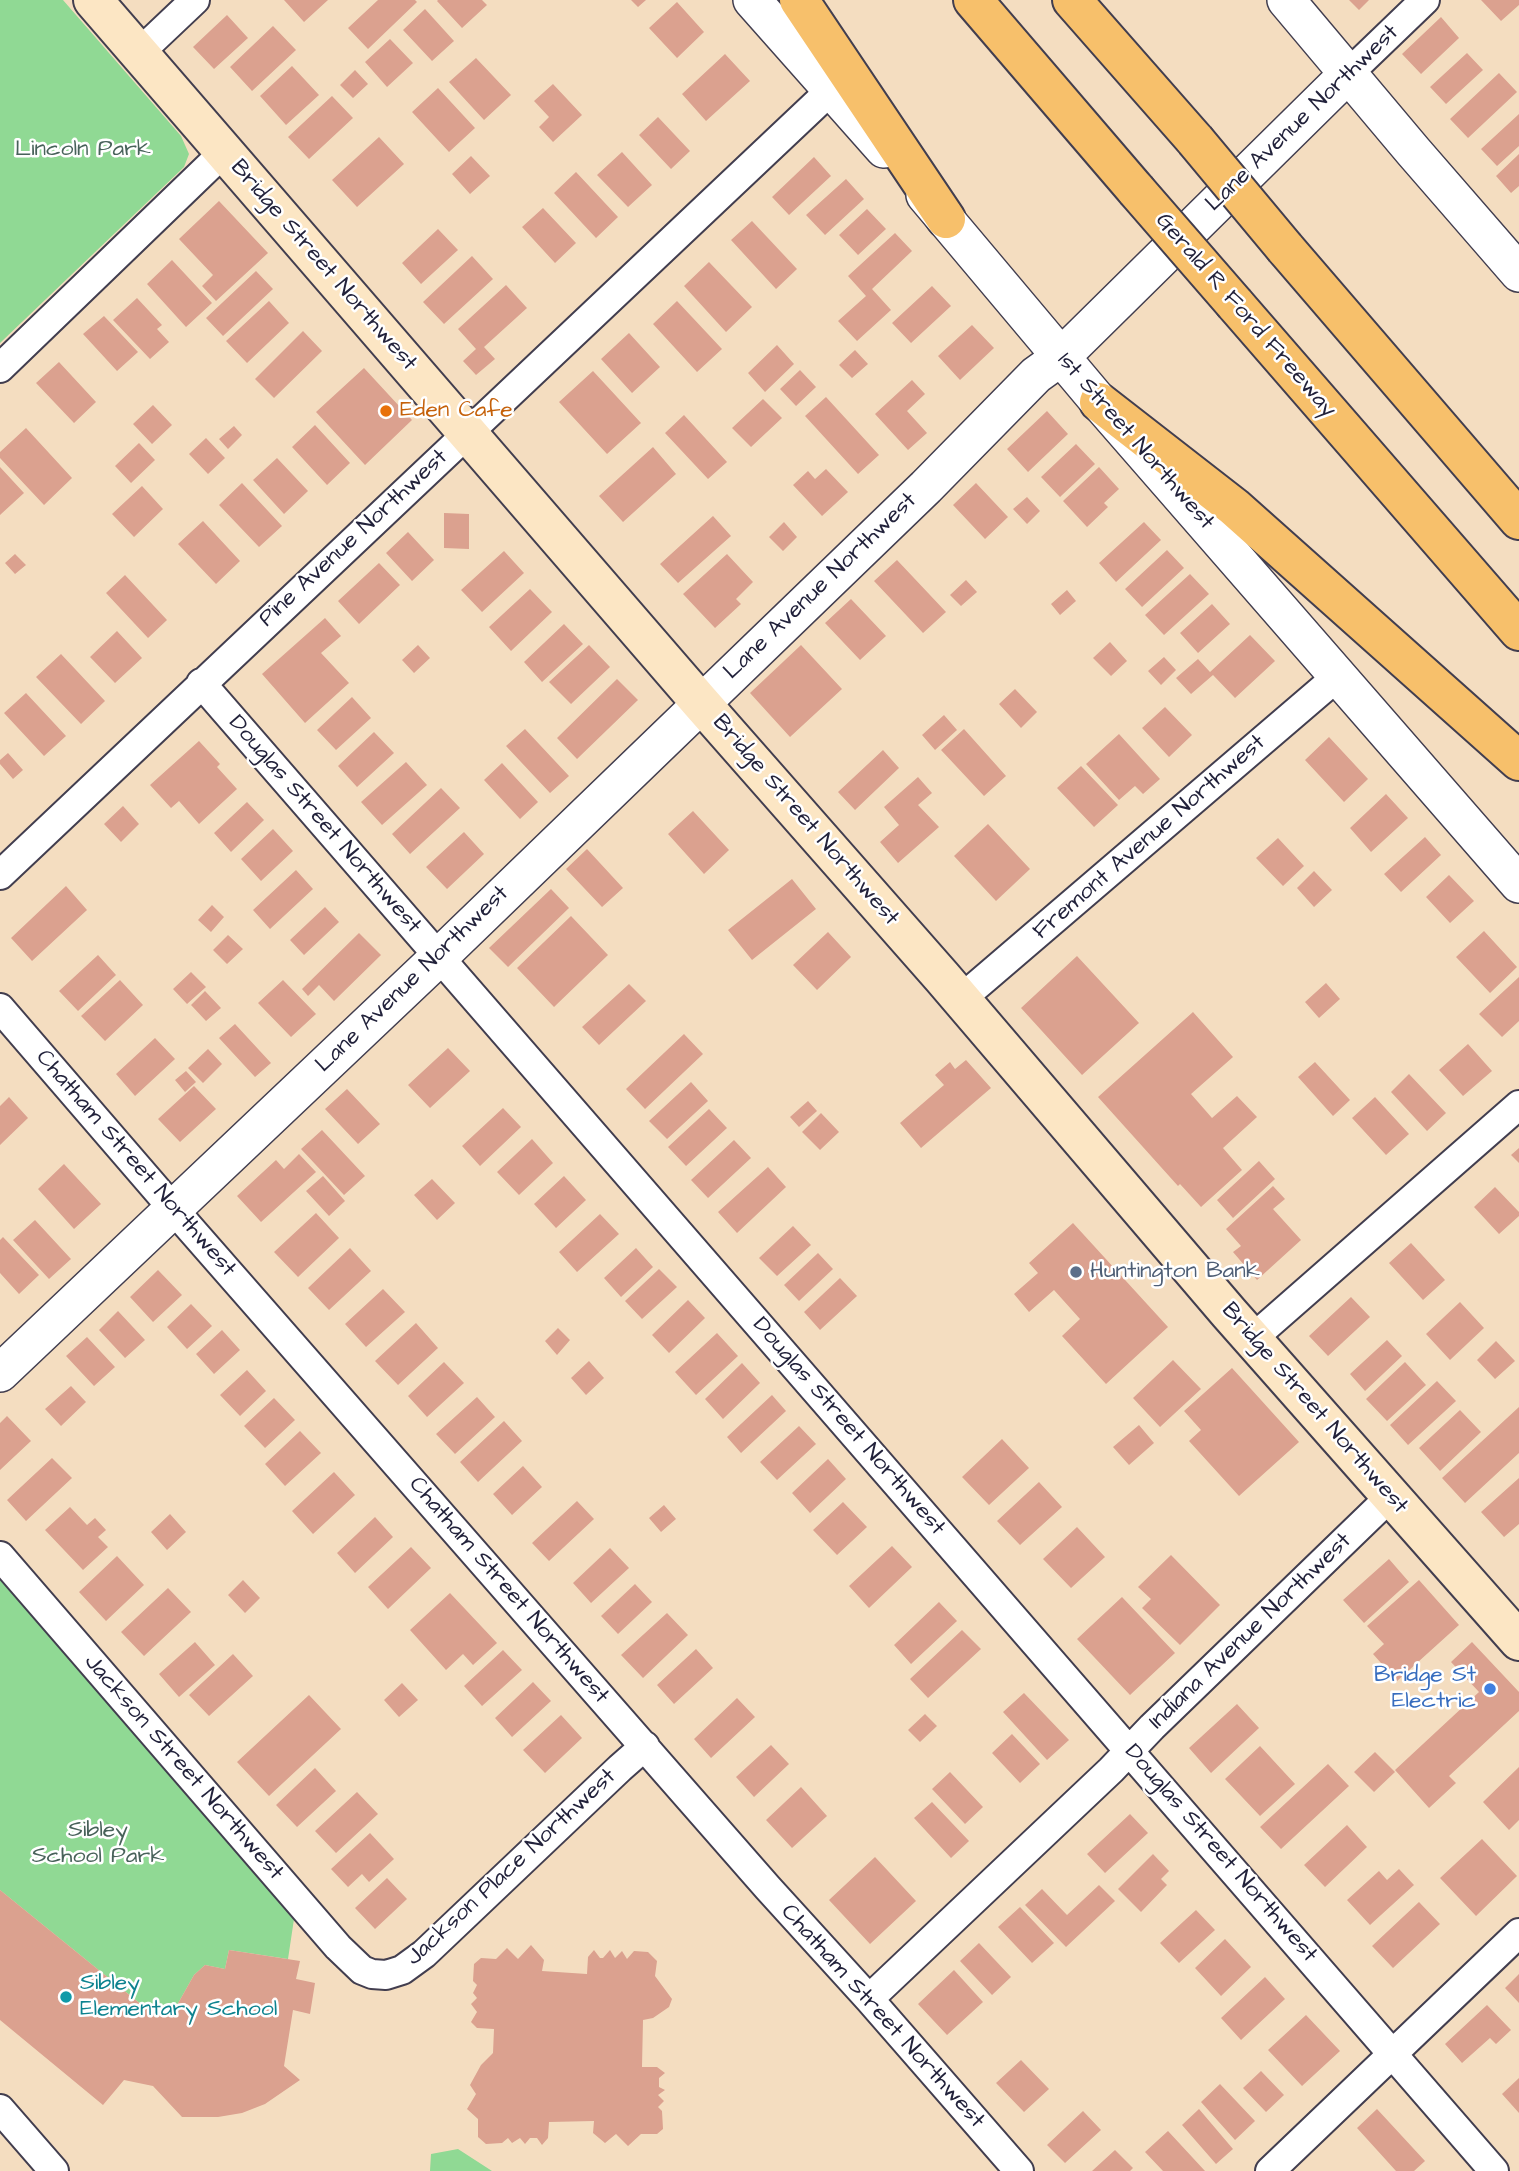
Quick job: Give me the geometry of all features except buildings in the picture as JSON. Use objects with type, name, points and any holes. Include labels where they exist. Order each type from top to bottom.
[{"type":"highway","points":[[799,0],[946,219]]},
{"type":"highway","name":"Gerald R Ford Freeway","points":[[973,0],[1519,631]]},
{"type":"highway","points":[[1072,0],[1519,520]]},
{"type":"highway","points":[[1099,402],[1234,507],[1519,761]]},
{"type":"main road","name":"Bridge Street Northwest","points":[[93,0],[700,702],[961,999],[1252,1339],[1519,1641]]},
{"type":"street","points":[[139,53],[195,0]]},
{"type":"street","name":"1st Street Northwest","points":[[752,0],[946,219],[1060,357],[1519,884]]},
{"type":"street","points":[[1286,0],[1519,273]]},
{"type":"street","name":"Lane Avenue Northwest","points":[[0,1373],[439,957],[1425,0]]},
{"type":"street","name":"Pine Avenue Northwest","points":[[0,875],[831,90]]},
{"type":"street","points":[[0,368],[225,152]]},
{"type":"street","name":"Fremont Avenue Northwest","points":[[961,999],[1338,676]]},
{"type":"street","name":"Douglas Street Northwest","points":[[201,683],[1494,2171]]},
{"type":"street","name":"Chatham Street Northwest","points":[[0,1008],[173,1209],[1019,2171]]},
{"type":"street","points":[[1252,1339],[1519,1105]]},
{"type":"street","name":"Indiana Avenue Northwest","points":[[869,1999],[1130,1751],[1391,1496]]},
{"type":"street","name":"Jackson Street Northwest","points":[[0,1556],[338,1947],[362,1970],[372,1974]]},
{"type":"street","name":"Jackson Place Northwest","points":[[372,1974],[386,1975],[402,1970],[424,1954],[645,1746]]},
{"type":"street","points":[[1270,2171],[1519,1933]]},
{"type":"street","points":[[0,2109],[54,2171]]},
{"type":"green space","name":"Lincoln Park","points":[[0,0],[63,0],[181,136],[189,154],[184,167],[0,343]]},
{"type":"green space","name":"Sibley School Park","points":[[0,1579],[294,1919],[288,1959],[229,1950],[225,1969],[205,1965],[194,1975],[174,2015],[148,2010],[0,1890]]},
{"type":"green space","points":[[458,2149],[492,2171],[430,2171],[431,2154]]},
{"type":"place","name":"Eden Cafe","points":[[386,411]]},
{"type":"place","name":"Huntington Bank","points":[[1076,1272]]},
{"type":"place","name":"Bridge St Electric","points":[[1490,1689]]},
{"type":"place","name":"Sibley Elementary School","points":[[66,1997]]}]
